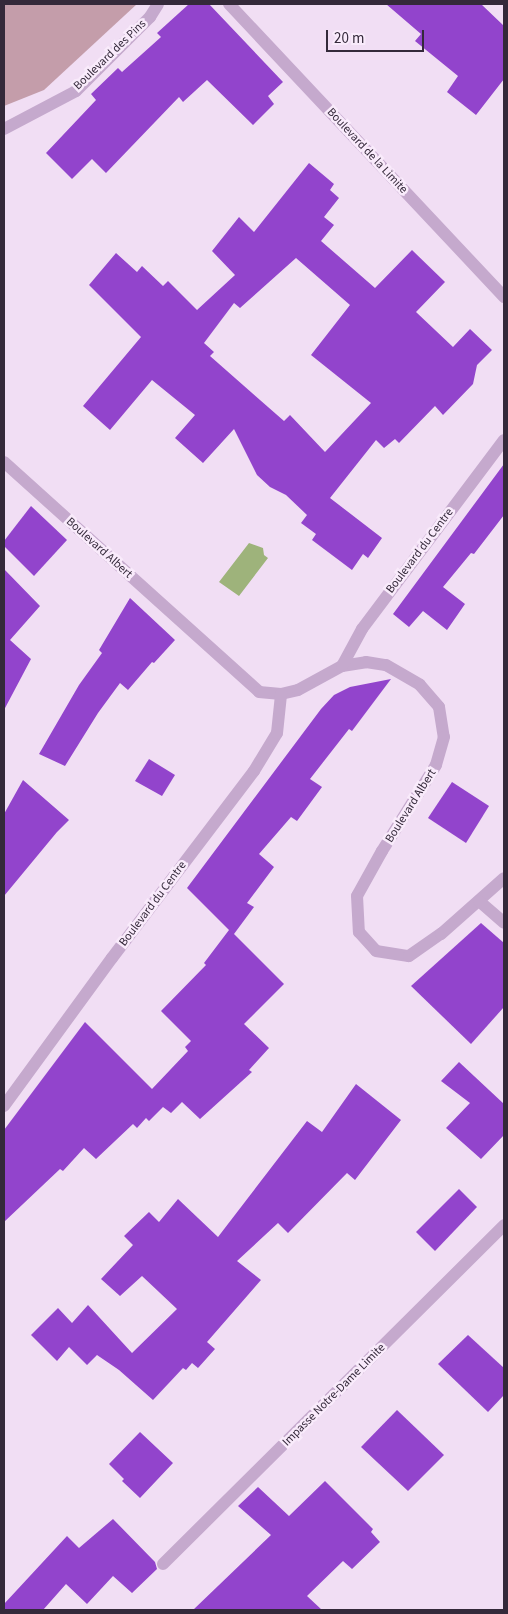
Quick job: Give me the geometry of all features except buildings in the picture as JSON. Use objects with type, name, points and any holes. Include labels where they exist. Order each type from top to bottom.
[{"type":"street","name":"Boulevard des Pins","points":[[4,129],[76,91],[150,17],[158,4]]},
{"type":"street","name":"Boulevard de la Limite","points":[[229,4],[504,297]]},
{"type":"street","name":"Boulevard du Centre","points":[[342,666],[362,629],[504,440]]},
{"type":"street","name":"Boulevard Albert","points":[[4,462],[259,692],[281,694],[298,690],[342,666],[366,662],[386,665],[420,684],[439,707],[444,737],[436,765],[382,851],[358,896],[359,932],[376,951],[409,956],[441,934],[504,878]]},
{"type":"street","name":"Boulevard du Centre","points":[[4,1106],[112,958],[254,771],[277,733],[281,694]]},
{"type":"street","points":[[480,901],[504,922]]},
{"type":"street","name":"Impasse Notre-Dame Limite","points":[[163,1564],[504,1225]]},
{"type":"shaded area","points":[[4,4],[137,4],[44,90],[4,106]]},
{"type":"shaded area","points":[[249,543],[263,548],[264,555],[268,558],[239,596],[219,582]]}]
